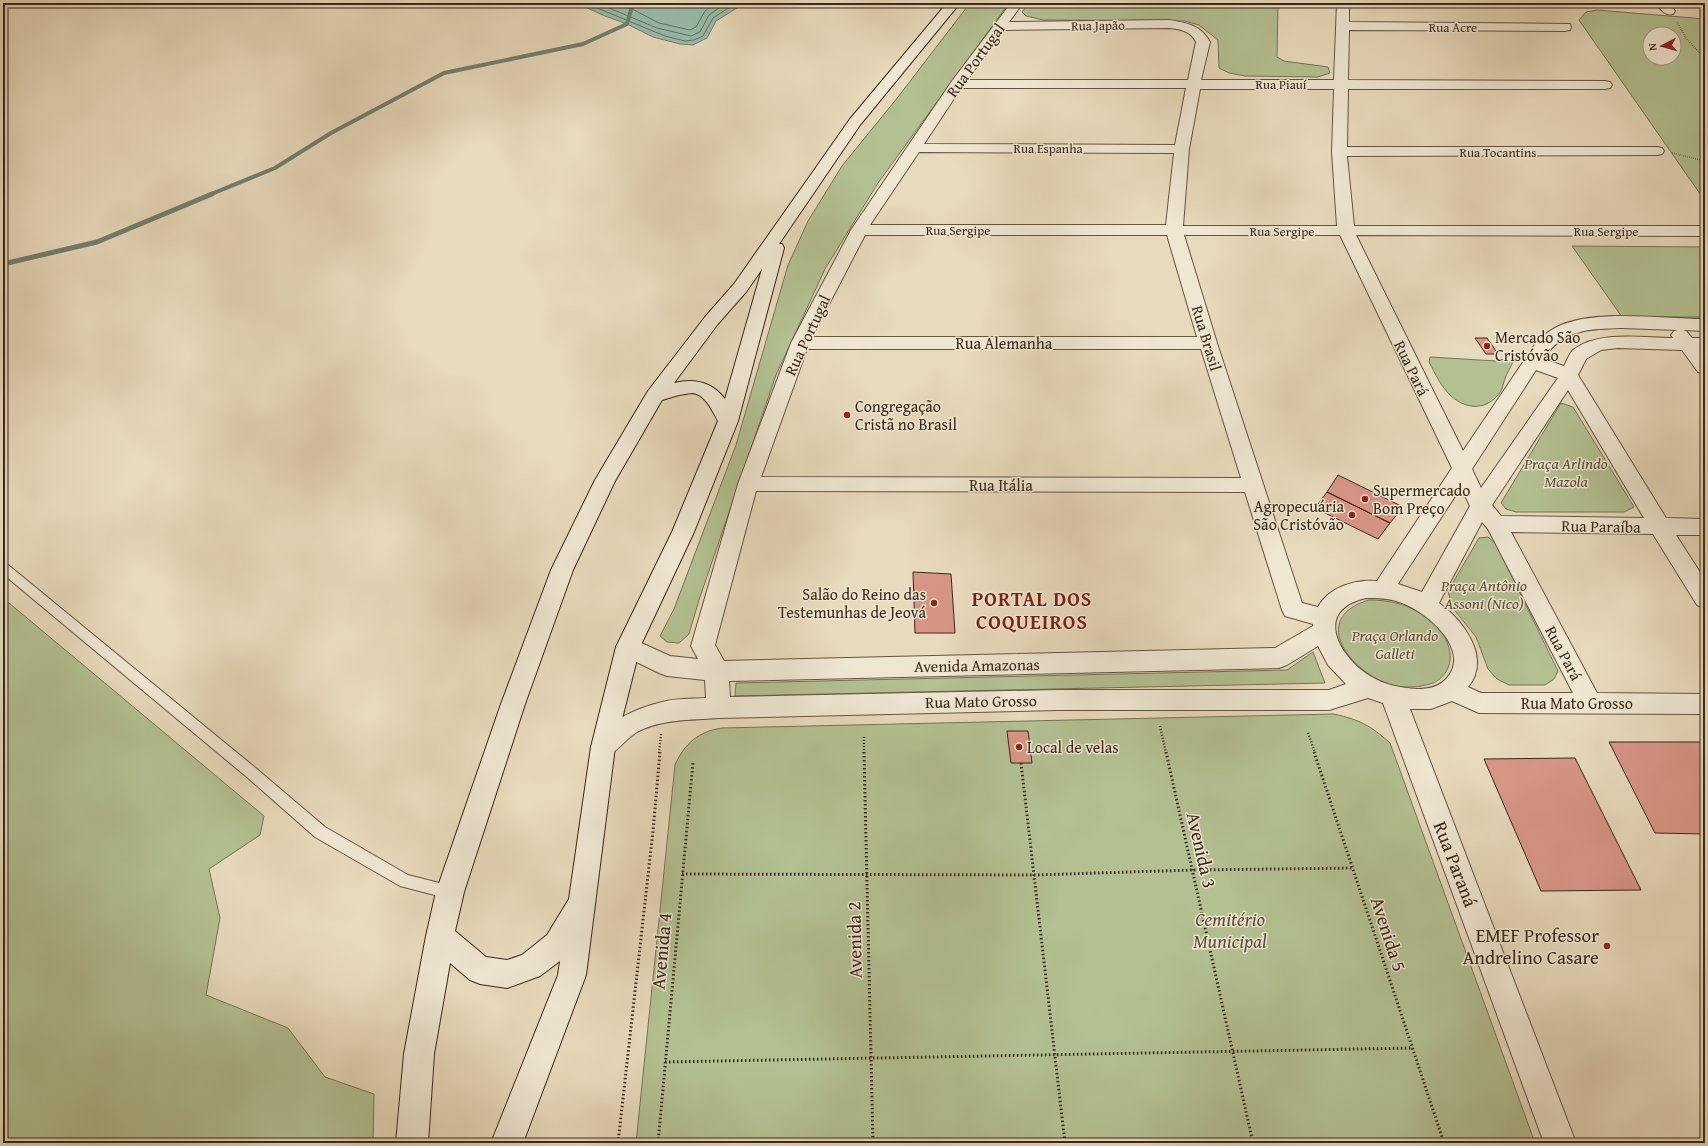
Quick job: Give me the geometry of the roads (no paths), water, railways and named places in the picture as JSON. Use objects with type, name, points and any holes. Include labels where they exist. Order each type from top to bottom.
[{"type":"street","points":[[412,1143],[420,1054],[440,936],[450,892],[513,704],[562,570],[606,480],[655,396],[712,321],[740,288],[780,233],[856,122],[954,3]]},
{"type":"street","name":"Rua Portugal","points":[[718,708],[717,671],[703,646],[748,484],[800,343],[859,230],[957,84],[1018,3]]},
{"type":"street","name":"Rua Pará","points":[[1343,3],[1340,84],[1340,152],[1346,232],[1480,506],[1496,524],[1590,703]]},
{"type":"street","name":"Rua Japão","points":[[1000,26],[1169,24],[1195,30]]},
{"type":"street","name":"Rua Acre","points":[[1342,26],[1565,28]]},
{"type":"street","name":"Rua Brasil","points":[[1195,30],[1203,42],[1182,149],[1174,230],[1208,343],[1294,610],[1324,625]]},
{"type":"street","name":"Rua Piauí","points":[[957,84],[1194,83],[1605,85]]},
{"type":"street","name":"Rua Espanha","points":[[914,148],[1182,149]]},
{"type":"street","name":"Rua Tocantins","points":[[1340,152],[1657,151]]},
{"type":"street","name":"Rua Sergipe","points":[[859,230],[1174,230],[1346,232],[1705,231]]},
{"type":"street","points":[[507,1143],[572,975],[603,747],[628,647],[683,532],[728,421],[780,233]]},
{"type":"street","points":[[1382,589],[1544,344],[1558,333],[1573,327],[1601,324],[1705,325]]},
{"type":"street","points":[[1632,324],[1644,344]]},
{"type":"street","points":[[1672,325],[1696,344],[1705,368]]},
{"type":"street","points":[[1427,605],[1480,506],[1569,375],[1579,355],[1596,345],[1618,342],[1644,344],[1696,344]]},
{"type":"street","name":"Rua Alemanha","points":[[800,343],[1208,343]]},
{"type":"street","points":[[1533,362],[1569,375],[1705,599]]},
{"type":"street","points":[[655,396],[675,389],[693,387],[704,389],[713,398],[728,421]]},
{"type":"street","name":"Rua Itália","points":[[748,484],[1254,485]]},
{"type":"street","name":"Rua Paraíba","points":[[1496,524],[1705,527]]},
{"type":"street","points":[[1366,589],[1382,589],[1405,595],[1427,605],[1443,617],[1452,627],[1464,648],[1466,664],[1462,678],[1452,690],[1436,697],[1415,700],[1381,692],[1351,675],[1337,661],[1328,646],[1324,625],[1330,607],[1339,598],[1351,592],[1366,589]]},
{"type":"street","name":"Avenida Amazonas","points":[[628,647],[667,666],[717,671],[1279,658],[1324,625]]},
{"type":"street","name":"Rua Mato Grosso","points":[[1452,690],[1479,703],[1705,704]]},
{"type":"street","name":"Rua Mato Grosso","points":[[603,747],[628,726],[663,712],[718,708],[1058,700],[1329,700],[1381,692]]},
{"type":"street","name":"Rua Paraná","points":[[1381,692],[1560,1143]]},
{"type":"street","points":[[440,936],[480,970],[506,974],[530,966],[557,945],[582,899]]},
{"type":"lane","points":[[3,567],[247,768],[320,832],[405,881],[450,892]]},
{"type":"water","points":[[576,3],[745,3],[716,21],[707,38],[693,45],[680,44],[653,37],[627,24]]},
{"type":"waterway","points":[[209,195],[275,168],[331,133],[444,73],[583,44],[627,24],[633,3]]},
{"type":"waterway","points":[[3,264],[97,242],[212,194]]},
{"type":"place","name":"Mercado São Cristóvão","points":[[1487,346]]},
{"type":"place","name":"Congregação Cristã no Brasil","points":[[847,415]]},
{"type":"place","name":"Supermercado Bom Preço","points":[[1365,499]]},
{"type":"place","name":"Agropecuária São Cristóvão","points":[[1352,515]]},
{"type":"place","name":"Salão do Reino das Testemunhas de Jeová","points":[[934,603]]},
{"type":"place","name":"Local de velas","points":[[1019,747]]},
{"type":"place","name":"EMEF Professor Andrelino Casare","points":[[1607,946]]},
{"type":"district","name":"PORTAL DOS COQUEIROS","points":[[1032,610]]},
{"type":"park label","name":"Praça Arlindo Mazola","points":[[1566,472]]},
{"type":"park label","name":"Praça Antônio Assoni (Nico)","points":[[1484,594]]},
{"type":"park label","name":"Praça Orlando Galleti","points":[[1395,644]]},
{"type":"park label","name":"Cemitério Municipal","points":[[1230,930]]}]
